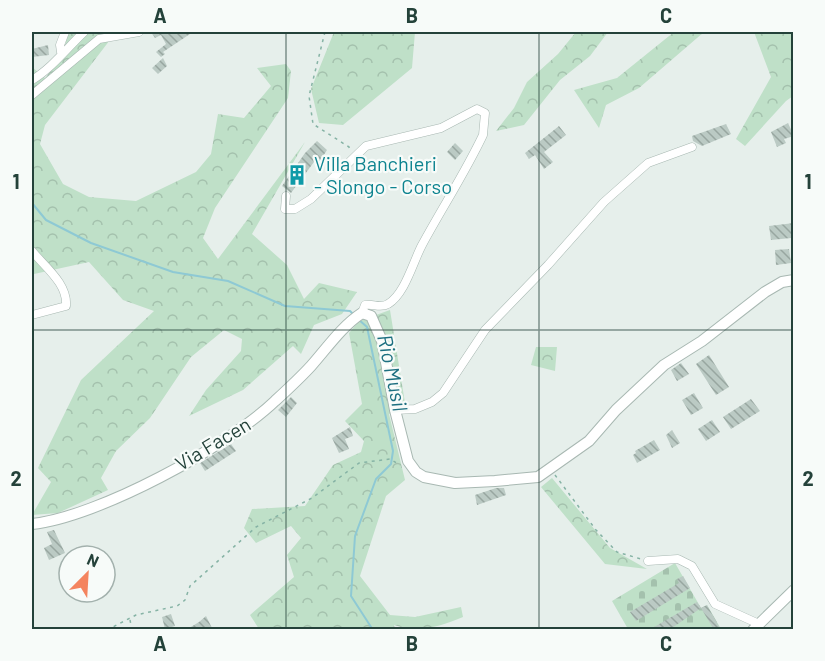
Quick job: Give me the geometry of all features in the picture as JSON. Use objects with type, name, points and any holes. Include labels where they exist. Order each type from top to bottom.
[{"type":"street","points":[[59,56],[65,32]]},
{"type":"street","points":[[32,80],[45,72],[84,32]]},
{"type":"street","points":[[32,95],[99,39],[139,32]]},
{"type":"street","points":[[286,196],[285,209],[295,209],[325,187],[366,146],[441,128],[477,110],[485,113],[483,135],[414,260],[401,290],[389,304],[365,305],[362,313],[371,316],[382,341],[395,410],[408,461],[416,472],[424,477],[455,483],[538,477],[590,441],[616,410],[664,364],[702,341],[765,292],[782,282],[794,280]]},
{"type":"street","points":[[395,410],[416,409],[444,393],[485,330],[548,266],[604,202],[648,163],[692,147]]},
{"type":"street","points":[[32,251],[65,290],[66,306],[32,315]]},
{"type":"street","name":"Via Facen","points":[[32,524],[73,515],[122,494],[183,464],[252,422],[310,368],[352,320],[362,313]]},
{"type":"street","points":[[648,561],[678,559],[692,567],[705,592],[715,604],[756,627],[794,590]]},
{"type":"path","points":[[325,32],[309,96],[313,124],[350,147],[352,158]]},
{"type":"path","points":[[107,630],[122,621],[130,620],[146,612],[177,606],[185,600],[190,586],[256,527],[312,498],[359,463],[392,459]]},
{"type":"path","points":[[550,469],[575,499],[596,530],[617,552],[648,561]]},
{"type":"path","points":[[130,620],[132,630]]},
{"type":"green space","points":[[67,32],[116,32],[45,125],[40,144],[63,184],[89,197],[136,201],[196,172],[211,154],[218,114],[244,118],[271,86],[257,68],[286,64],[291,71],[288,98],[215,208],[203,238],[218,259],[305,142],[252,234],[287,265],[304,299],[319,283],[357,292],[342,314],[314,325],[301,354],[293,346],[243,390],[189,416],[206,390],[241,351],[242,339],[224,330],[191,357],[150,418],[116,451],[101,478],[108,490],[58,513],[32,515],[51,482],[38,468],[81,380],[154,311],[123,300],[89,262],[34,274],[32,266],[32,67],[45,78],[64,55]]},
{"type":"green space","points":[[334,32],[415,32],[412,68],[343,125],[319,123],[311,89]]},
{"type":"green space","points":[[576,32],[608,32],[590,56],[560,80],[524,125],[496,131],[514,108],[527,82],[558,54]]},
{"type":"green space","points":[[674,32],[704,32],[639,88],[606,105],[599,128],[574,90],[617,78]]},
{"type":"green space","points":[[754,32],[790,32],[793,38],[793,96],[745,146],[736,139],[771,77]]},
{"type":"green space","points":[[390,310],[405,403],[389,414],[405,480],[386,496],[360,576],[390,615],[415,617],[461,607],[463,617],[421,629],[394,625],[395,629],[259,629],[250,615],[294,577],[287,555],[301,538],[291,526],[256,543],[244,528],[252,509],[305,506],[333,465],[361,452],[364,441],[345,421],[362,404],[349,333],[359,321]]},
{"type":"green space","points":[[536,347],[557,347],[555,371],[531,365]]},
{"type":"green space","points":[[552,478],[610,548],[647,569],[605,564],[541,487]]},
{"type":"green space","points":[[675,563],[701,608],[707,605],[721,629],[628,629],[612,601]]},
{"type":"building","points":[[151,32],[193,32],[163,52],[165,54],[161,57],[156,52],[166,44],[161,35],[155,38]]},
{"type":"building","points":[[48,45],[49,55],[32,57],[32,49]]},
{"type":"building","points":[[163,58],[167,66],[158,74],[152,68]]},
{"type":"building","points":[[788,123],[794,136],[784,139],[786,143],[777,147],[771,132]]},
{"type":"building","points":[[726,124],[731,134],[702,146],[693,141],[692,136]]},
{"type":"building","points":[[559,126],[566,135],[544,152],[553,162],[544,169],[535,155],[529,159],[525,153]]},
{"type":"building","name":"Villa Banchieri - Slongo - Corso","points":[[317,141],[327,150],[318,164],[314,162],[291,193],[282,186],[305,153]]},
{"type":"building","points":[[455,143],[463,151],[455,160],[447,152]]},
{"type":"building","points":[[794,223],[794,236],[771,240],[769,226]]},
{"type":"building","points":[[789,249],[791,263],[776,265],[775,250]]},
{"type":"building","points":[[709,355],[729,387],[716,395],[696,364]]},
{"type":"building","points":[[681,363],[689,374],[677,381],[671,370]]},
{"type":"building","points":[[694,393],[703,408],[691,415],[682,400]]},
{"type":"building","points":[[291,397],[297,403],[286,417],[278,410]]},
{"type":"building","points":[[751,399],[760,411],[731,429],[723,417]]},
{"type":"building","points":[[712,420],[720,432],[706,441],[698,429]]},
{"type":"building","points":[[350,427],[353,436],[345,439],[349,449],[339,453],[332,438]]},
{"type":"building","points":[[672,430],[680,443],[672,448],[666,435]]},
{"type":"building","points":[[654,440],[660,450],[637,463],[633,455],[635,451]]},
{"type":"building","points":[[231,444],[236,451],[205,471],[200,463]]},
{"type":"building","points":[[496,488],[504,488],[506,495],[477,505],[475,495]]},
{"type":"building","points":[[54,530],[61,544],[57,544],[57,556],[49,560],[44,548],[52,544],[47,532]]},
{"type":"building","points":[[683,576],[690,588],[636,621],[630,612],[679,583],[677,579]]},
{"type":"building","points":[[697,602],[701,608],[669,630],[649,630]]},
{"type":"building","points":[[707,605],[721,630],[714,630],[701,608]]},
{"type":"building","points":[[171,614],[175,626],[165,629],[162,617]]},
{"type":"building","points":[[206,616],[213,630],[186,630],[199,622]]},
{"type":"waterway","name":"Rio Musil","points":[[32,203],[46,220],[91,243],[173,272],[228,281],[285,306],[350,311],[354,315]]},
{"type":"waterway","name":"Rio Musil","points":[[358,319],[367,327],[393,451],[391,464],[376,479],[355,536],[351,596],[373,630]]},
{"type":"place","name":"Villa Banchieri - Slongo - Corso","points":[[297,175]]}]
